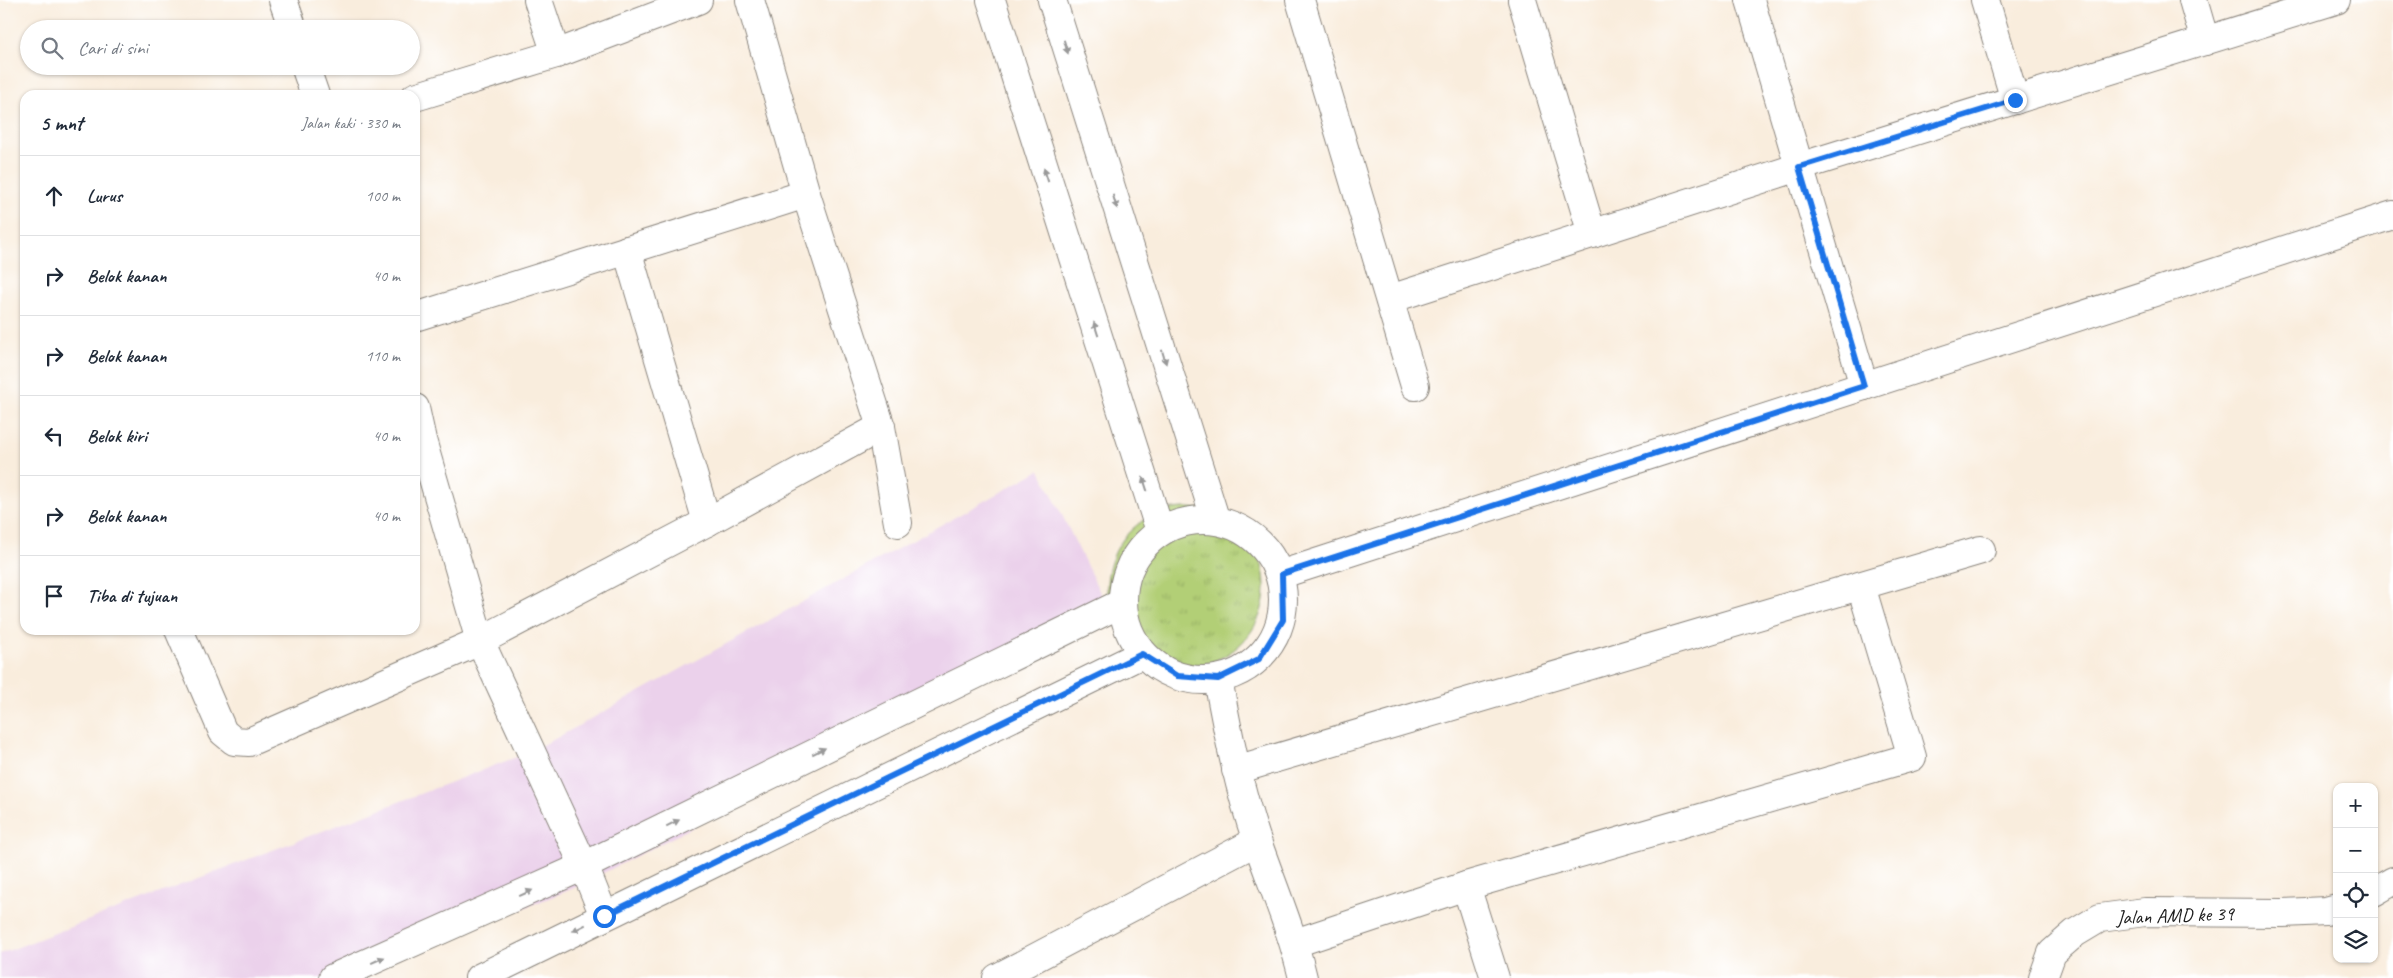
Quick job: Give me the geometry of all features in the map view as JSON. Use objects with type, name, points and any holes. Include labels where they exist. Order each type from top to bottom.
[{"type":"street","points":[[283,0],[290,20]]},
{"type":"street","points":[[538,0],[556,54]]},
{"type":"street","points":[[420,95],[556,54],[698,0]]},
{"type":"street","points":[[750,0],[806,194],[881,427],[898,523]]},
{"type":"street","points":[[991,0],[1160,531]]},
{"type":"street","points":[[1052,0],[1215,518]]},
{"type":"street","points":[[1300,0],[1390,299],[1414,386]]},
{"type":"street","points":[[1522,0],[1592,234]]},
{"type":"street","points":[[1750,0],[1864,386]]},
{"type":"street","points":[[1985,0],[2015,100]]},
{"type":"street","points":[[2192,0],[2205,41]]},
{"type":"street","points":[[1390,299],[1799,167],[2336,0]]},
{"type":"street","points":[[308,75],[313,90]]},
{"type":"street","points":[[420,315],[806,194]]},
{"type":"street","points":[[1282,574],[2393,215]]},
{"type":"street","points":[[627,250],[707,522]]},
{"type":"street","points":[[181,635],[223,732],[234,741],[249,742],[480,640],[707,522],[881,427]]},
{"type":"street","points":[[420,444],[480,640],[584,866],[604,916]]},
{"type":"street","points":[[1215,518],[1256,537],[1282,574],[1283,620],[1259,659],[1218,679],[1177,676],[1142,654],[1127,630],[1122,603],[1130,562],[1160,531],[1215,518]]},
{"type":"street","points":[[1236,770],[1981,550]]},
{"type":"street","points":[[1295,943],[1466,886],[1912,757],[1861,586]]},
{"type":"street","points":[[333,978],[584,866],[1122,603]]},
{"type":"street","points":[[479,978],[1142,654]]},
{"type":"street","points":[[1218,679],[1236,770],[1257,840],[1295,943],[1303,978]]},
{"type":"street","points":[[997,978],[1257,840]]},
{"type":"street","points":[[2378,890],[2393,881]]},
{"type":"street","points":[[1466,886],[1495,978]]},
{"type":"street","name":"Jalan AMD ke 39","points":[[2043,978],[2052,953],[2075,933],[2100,918],[2145,912],[2283,913],[2333,909]]},
{"type":"shaded area","points":[[1040,470],[1110,613],[574,888],[347,978],[0,978],[0,954],[535,750]]},
{"type":"green space","points":[[1194,508],[1209,511],[1223,517],[1242,531],[1252,543],[1262,564],[1265,587],[1262,610],[1252,631],[1242,643],[1230,653],[1209,663],[1194,666],[1178,666],[1163,663],[1142,653],[1120,631],[1108,602],[1107,579],[1110,564],[1120,543],[1142,521],[1171,509]]},
{"type":"route","points":[[604,916],[1142,654],[1177,676],[1218,679],[1259,659],[1283,620],[1282,574],[1864,386],[1799,167],[2015,100]]}]
